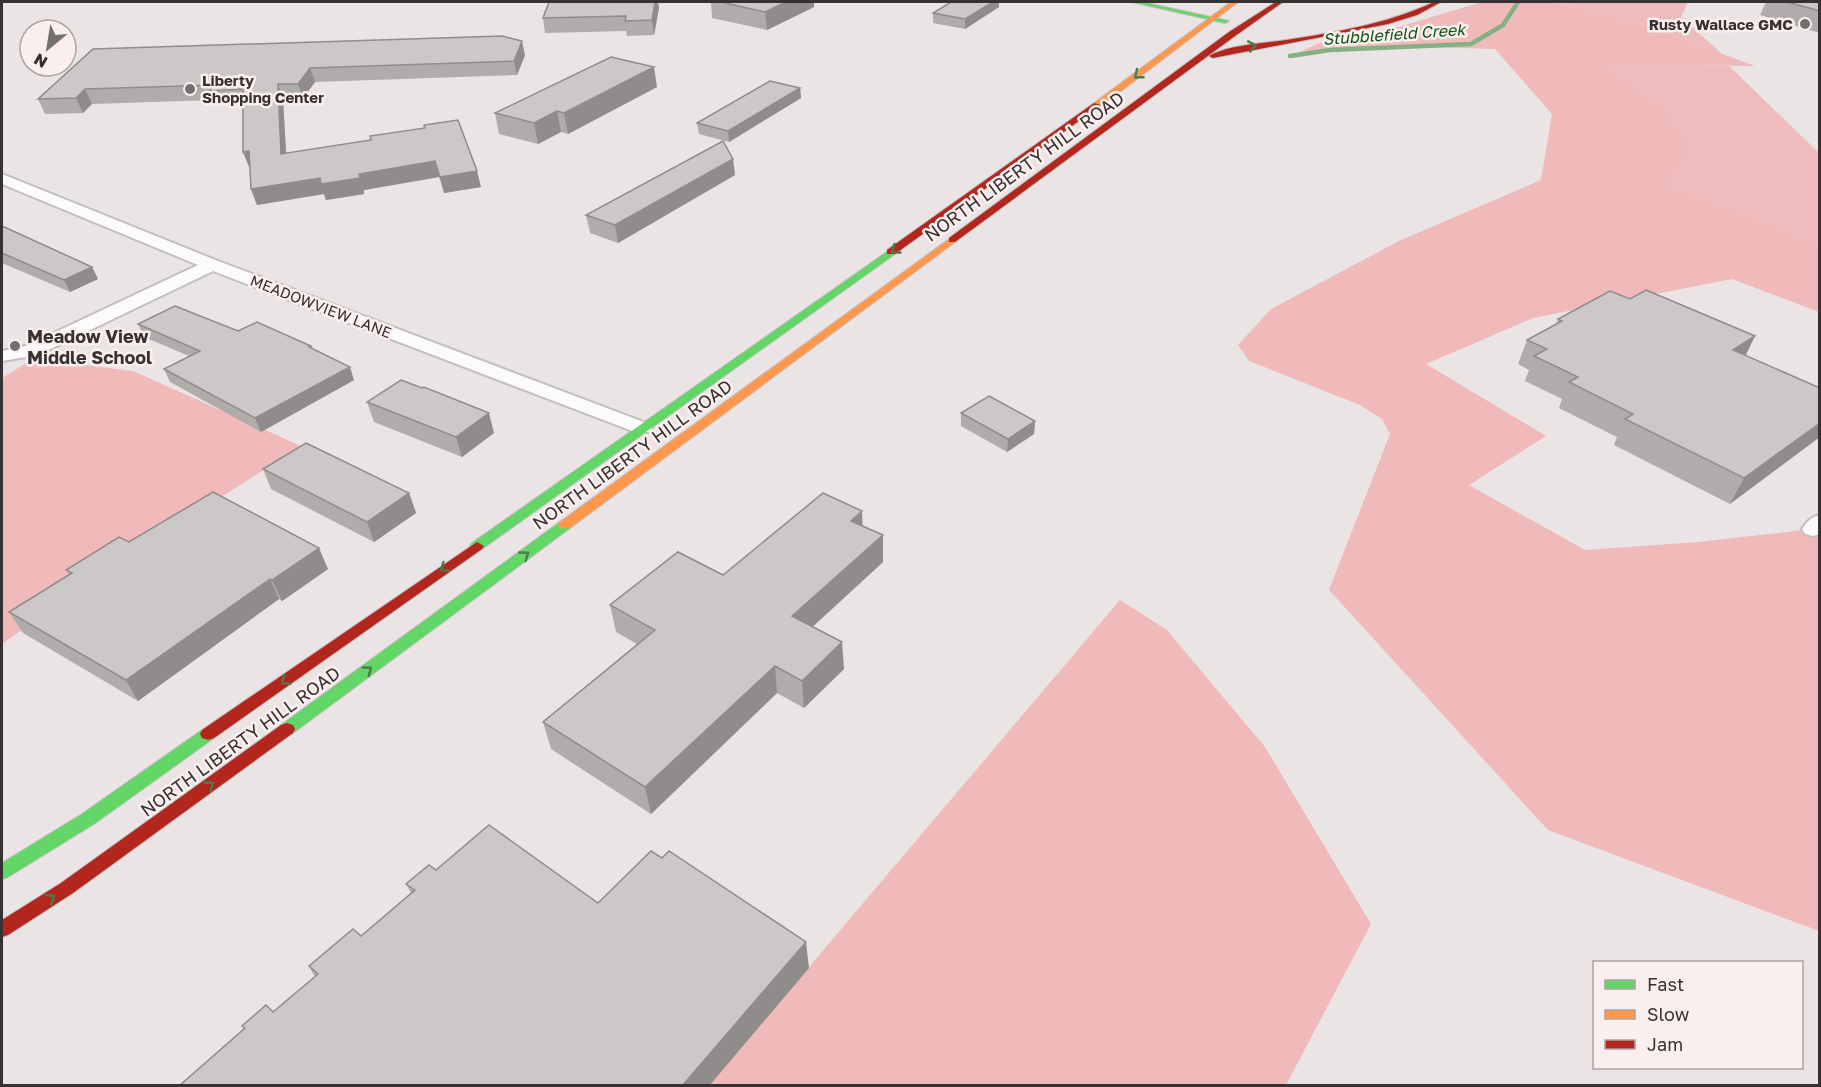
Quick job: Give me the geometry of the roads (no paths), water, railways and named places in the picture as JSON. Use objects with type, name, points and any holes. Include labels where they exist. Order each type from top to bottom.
[{"type":"main road","points":[[1133,2],[1268,29],[1310,34],[1333,33]]},
{"type":"main road","points":[[1133,2],[1154,10],[1177,26],[1167,51]]},
{"type":"main road","name":"NORTH LIBERTY HILL ROAD","points":[[2,872],[124,794],[1061,132],[1235,2]]},
{"type":"main road","name":"NORTH LIBERTY HILL ROAD","points":[[2,929],[67,888],[146,831],[1245,25],[1280,2]]},
{"type":"main road","points":[[1195,62],[1245,47],[1333,33],[1411,15],[1438,2]]},
{"type":"main road","points":[[642,428],[678,442]]},
{"type":"street","name":"MEADOWVIEW LANE","points":[[2,179],[212,265],[642,428]]},
{"type":"street","points":[[2,356],[31,351],[212,265]]},
{"type":"waterway","name":"Stubblefield Creek","points":[[1290,56],[1330,50],[1471,44],[1503,25],[1518,2]]},
{"type":"place","name":"Rusty Wallace GMC","points":[[1805,24]]},
{"type":"place","name":"Liberty Shopping Center","points":[[190,89]]},
{"type":"place","name":"Meadow View Middle School","points":[[15,346]]}]
